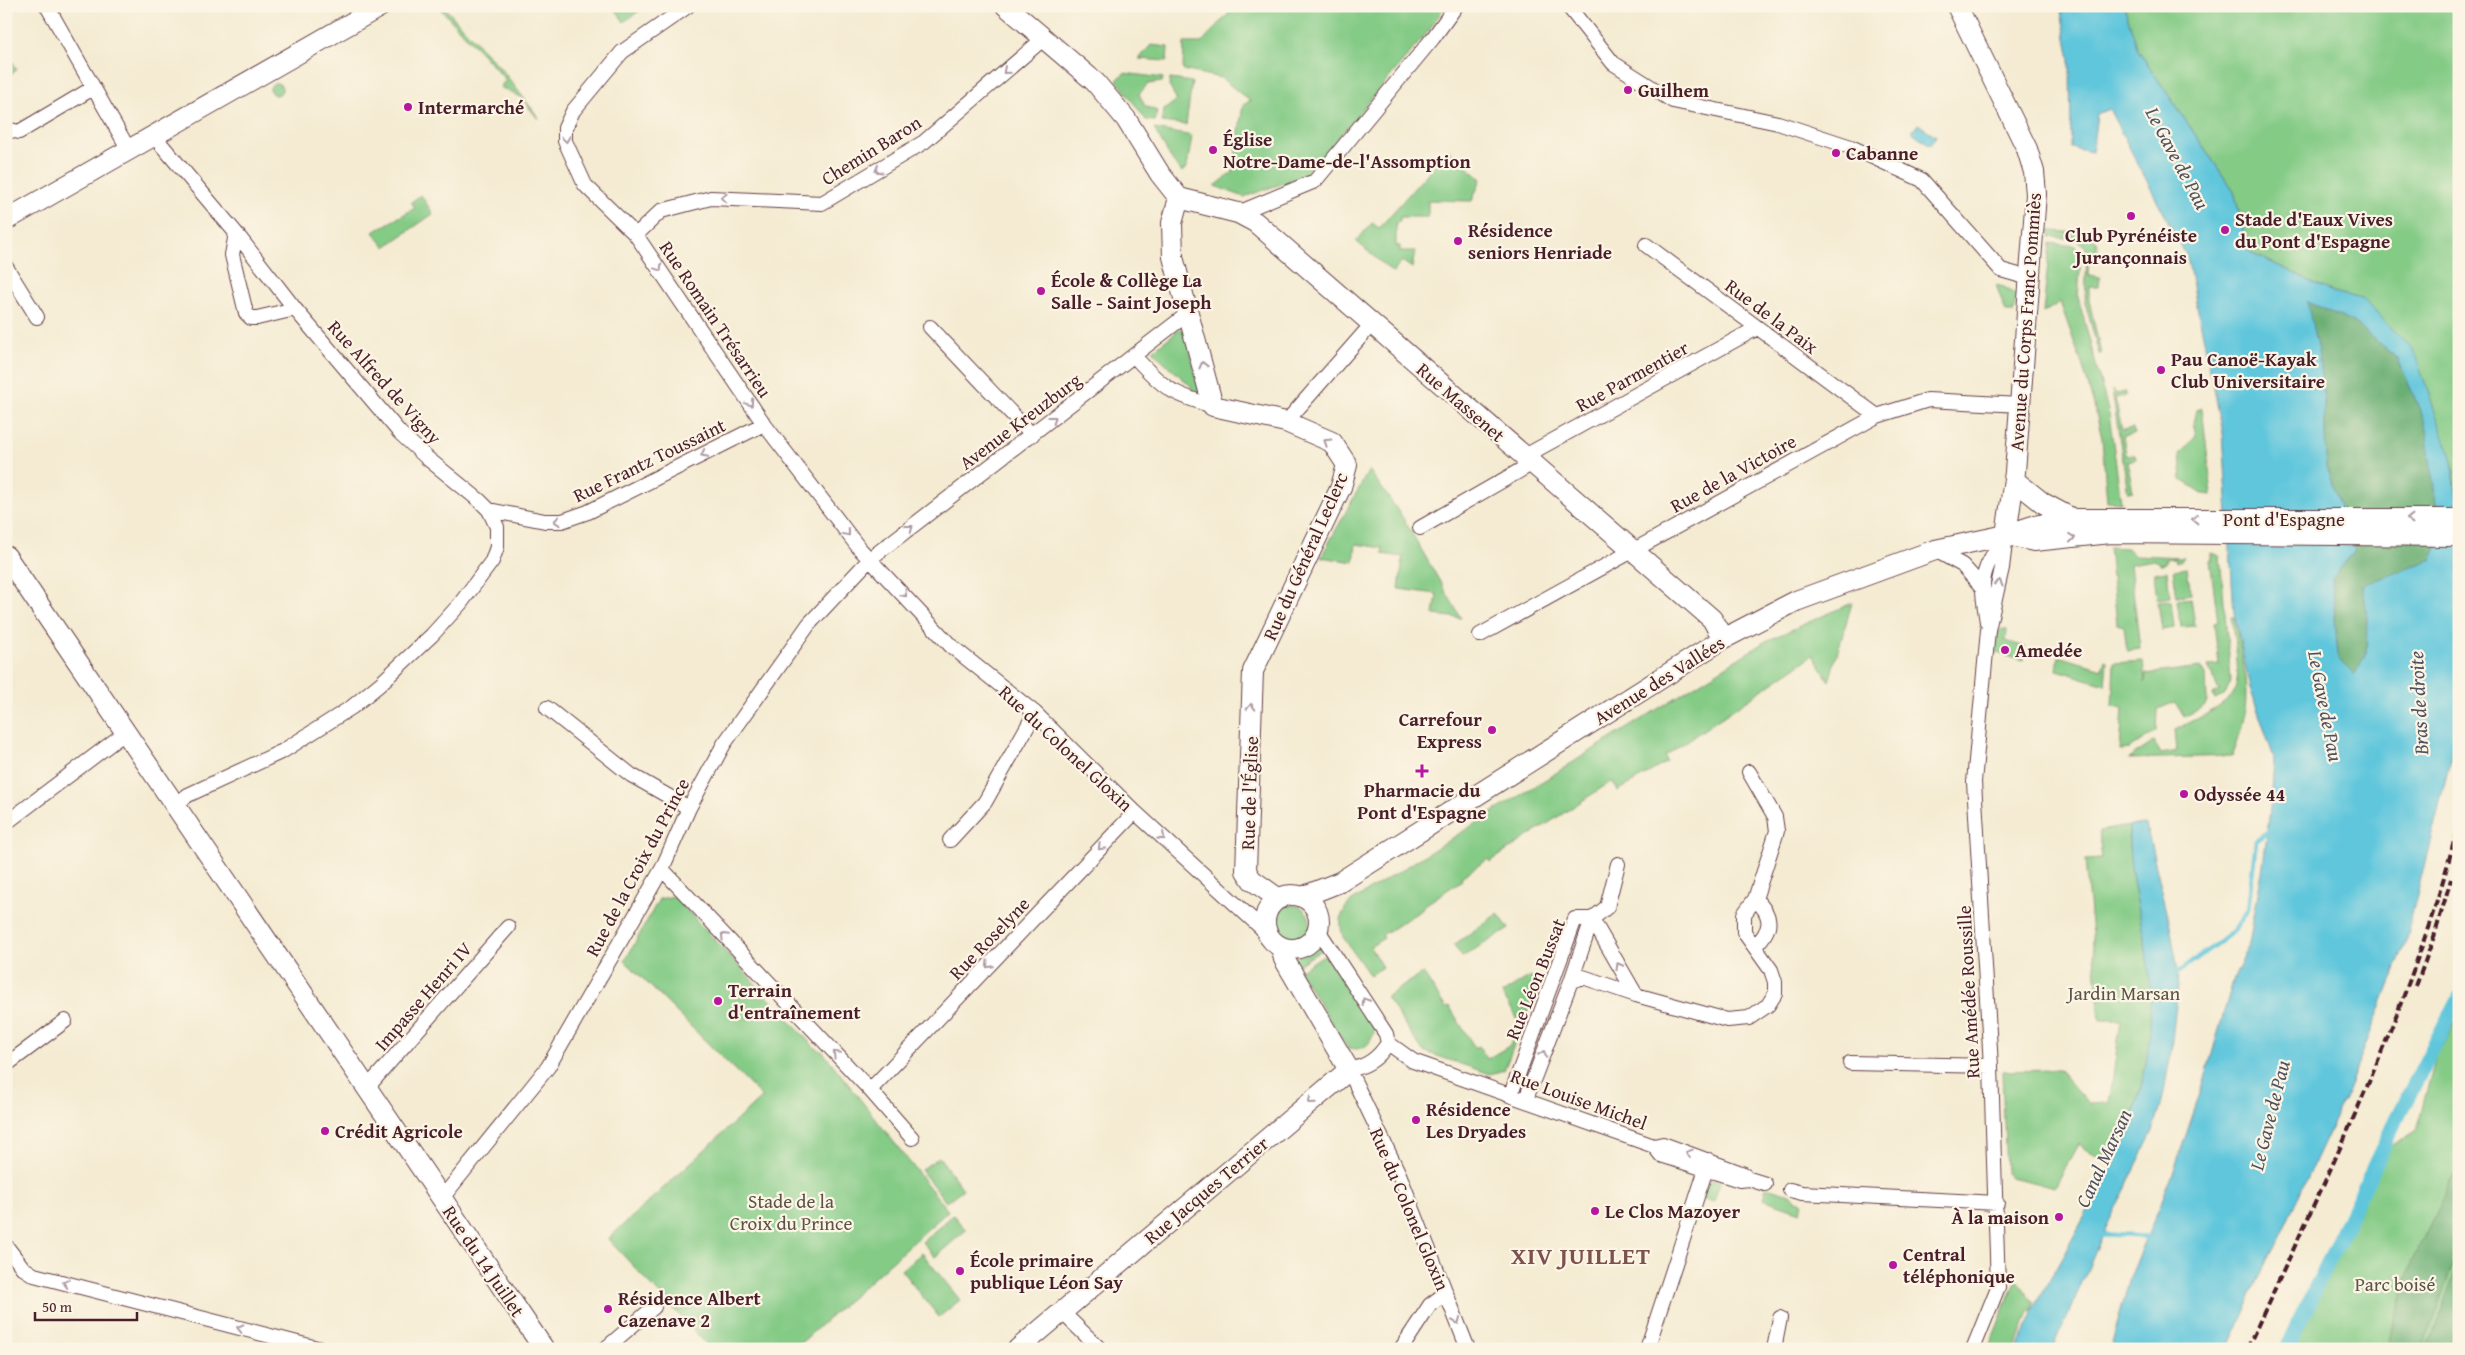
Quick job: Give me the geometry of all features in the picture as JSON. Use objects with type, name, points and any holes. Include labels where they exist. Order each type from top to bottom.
[{"type":"street","points":[[48,6],[128,150]]},
{"type":"street","points":[[6,220],[381,6]]},
{"type":"street","name":"Rue Romain Trésarrieu","points":[[688,6],[672,10],[622,52],[573,111],[565,128],[564,141],[585,185],[636,235],[764,424],[795,462],[833,515],[860,548],[871,558]]},
{"type":"street","points":[[1006,6],[1095,82],[1126,119],[1160,174],[1179,198],[1172,223],[1173,257],[1190,312],[1213,406]]},
{"type":"street","points":[[1238,213],[1315,181],[1433,38],[1456,6]]},
{"type":"street","points":[[1568,6],[1613,63],[1673,101],[1787,126],[1851,147],[1922,180],[2001,270],[2029,278]]},
{"type":"street","name":"Avenue du Corps Franc Pommiès","points":[[1957,6],[2027,149],[2034,172],[2036,194],[2020,405],[2014,480],[2006,535]]},
{"type":"street","name":"Chemin Baron","points":[[636,235],[661,211],[711,198],[822,203],[924,142],[1043,39]]},
{"type":"street","points":[[6,129],[19,132],[93,88]]},
{"type":"street","name":"Rue Alfred de Vigny","points":[[154,136],[236,233],[295,309],[400,433],[489,510]]},
{"type":"street","name":"Rue Massenet","points":[[1179,198],[1238,213],[1255,222],[1631,551],[1712,619],[1723,639]]},
{"type":"street","points":[[236,233],[232,255],[246,313],[251,318],[257,318],[295,309]]},
{"type":"street","name":"Rue de la Paix","points":[[1646,245],[1877,416]]},
{"type":"street","points":[[6,267],[37,317]]},
{"type":"street","name":"Avenue Kreuzburg","points":[[871,558],[1135,357],[1190,312]]},
{"type":"street","points":[[1286,422],[1372,325]]},
{"type":"street","points":[[930,327],[1032,435]]},
{"type":"street","name":"Rue Parmentier","points":[[1420,528],[1529,460],[1757,328]]},
{"type":"street","points":[[1135,357],[1154,378],[1177,395],[1213,406]]},
{"type":"street","name":"Rue de la Victoire","points":[[1480,635],[1877,416],[1928,400],[2020,405]]},
{"type":"street","name":"Rue du Général Leclerc","points":[[1213,406],[1256,417],[1286,422],[1332,442],[1347,465],[1341,487],[1252,672]]},
{"type":"street","name":"Rue Frantz Toussaint","points":[[489,510],[545,521],[562,521],[588,512],[764,424]]},
{"type":"street","points":[[2014,480],[2043,503],[2073,519]]},
{"type":"street","points":[[176,804],[188,795],[283,750],[352,707],[432,635],[460,604],[492,561],[497,547],[497,527],[489,510]]},
{"type":"street","name":"Avenue des Vallées","points":[[1302,897],[1340,882],[1723,639],[1796,601],[1935,550],[2006,535],[2033,526],[2073,519],[2110,526]]},
{"type":"street","name":"Pont d'Espagne","points":[[2110,526],[2459,520]]},
{"type":"street","name":"Avenue des Vallées","points":[[2006,535],[2034,541],[2110,526]]},
{"type":"street","name":"Pont d'Espagne","points":[[2110,526],[2459,536]]},
{"type":"street","name":"Rue Amédée Roussille","points":[[1988,630],[1982,587],[1986,564],[2006,535]]},
{"type":"street","name":"Rue Amédée Roussille","points":[[1974,1349],[1998,1288],[1997,1203],[1991,1066],[1974,782],[1988,630],[2002,568],[2006,535]]},
{"type":"street","points":[[1935,550],[1962,565],[1982,587]]},
{"type":"street","name":"Rue du 14 Juillet","points":[[6,556],[544,1349]]},
{"type":"street","name":"Rue du Colonel Gloxin","points":[[871,558],[951,646],[1035,713],[1135,812],[1267,932]]},
{"type":"street","name":"Rue de la Croix du Prince","points":[[442,1198],[548,1067],[662,869],[689,808],[724,744],[809,624],[871,558]]},
{"type":"street","name":"Rue de l'Église","points":[[1252,672],[1246,872],[1252,880],[1279,899]]},
{"type":"street","points":[[547,708],[631,775],[689,808]]},
{"type":"street","points":[[950,840],[985,802],[1035,713]]},
{"type":"street","points":[[6,823],[126,732]]},
{"type":"street","name":"Rue Léon Bussat","points":[[1526,1099],[1571,981],[1584,977],[1636,995],[1727,1020],[1749,1018],[1768,1005],[1775,994],[1775,982],[1771,970],[1744,932],[1743,921],[1744,914],[1755,899],[1777,831],[1776,817],[1749,772]]},
{"type":"street","name":"Rue Roselyne","points":[[870,1090],[1135,812]]},
{"type":"street","name":"Rue Léon Bussat","points":[[1511,1094],[1575,919],[1592,919],[1607,907],[1618,864]]},
{"type":"street","points":[[662,869],[870,1090],[912,1138]]},
{"type":"street","name":"Avenue des Vallées","points":[[1317,920],[1340,882]]},
{"type":"street","points":[[1317,920],[1314,938],[1299,948],[1281,947],[1273,941],[1267,932],[1266,913],[1279,899],[1290,895],[1302,897],[1311,902],[1317,920],[1386,1034],[1385,1049],[1365,1067],[1349,1070]]},
{"type":"street","points":[[1754,946],[1764,937],[1768,928],[1769,917],[1765,909],[1755,899]]},
{"type":"street","points":[[1571,981],[1592,919]]},
{"type":"street","name":"Rue Léon Bussat","points":[[1592,919],[1636,995]]},
{"type":"street","name":"Impasse Henri IV","points":[[366,1089],[508,927]]},
{"type":"street","name":"Rue du Colonel Gloxin","points":[[1281,947],[1284,958],[1349,1070],[1399,1174],[1468,1349]]},
{"type":"street","points":[[6,1065],[65,1021]]},
{"type":"street","name":"Rue Louise Michel","points":[[1385,1049],[1654,1146],[1663,1144],[1707,1165],[1743,1172],[1749,1179],[1765,1184]]},
{"type":"street","points":[[1850,1063],[1991,1066]]},
{"type":"street","name":"Rue Jacques Terrier","points":[[1018,1349],[1349,1070]]},
{"type":"street","points":[[1647,1349],[1707,1165]]},
{"type":"street","points":[[1790,1190],[1802,1193],[1997,1203]]},
{"type":"street","points":[[6,1246],[23,1268],[34,1275],[321,1349]]},
{"type":"street","points":[[1401,1349],[1430,1305],[1446,1293]]},
{"type":"street","points":[[605,1349],[654,1307]]},
{"type":"street","points":[[1061,1311],[1100,1349]]},
{"type":"street","points":[[1774,1349],[1780,1318]]},
{"type":"green space","points":[[438,6],[443,6],[503,71],[538,119],[521,97],[500,87],[506,80]]},
{"type":"green space","points":[[613,6],[641,6],[643,8],[624,22]]},
{"type":"green space","points":[[1236,6],[1445,6],[1428,32],[1321,158],[1301,177],[1244,197],[1215,186],[1233,172],[1243,105],[1250,101],[1221,78],[1183,70],[1184,43],[1201,43]]},
{"type":"green space","points":[[2124,6],[2459,6],[2459,506],[2452,460],[2362,299],[2333,292],[2250,252],[2234,192],[2138,50]]},
{"type":"green space","points":[[1151,45],[1168,47],[1167,61],[1139,59]]},
{"type":"green space","points":[[6,50],[17,70],[6,77]]},
{"type":"green space","points":[[1124,73],[1163,78],[1162,82],[1148,84],[1139,94],[1145,106],[1157,111],[1155,121],[1146,120],[1117,80]]},
{"type":"green space","points":[[1170,79],[1192,82],[1186,125],[1162,122],[1164,110],[1177,100],[1169,86]]},
{"type":"green space","points":[[274,83],[278,83],[282,89],[278,95],[274,95],[270,91],[270,87]]},
{"type":"green space","points":[[1154,129],[1192,136],[1187,167],[1182,172],[1173,162]]},
{"type":"green space","points":[[1448,150],[1481,179],[1472,201],[1428,200],[1428,217],[1400,217],[1400,222],[1396,222],[1396,246],[1400,246],[1400,251],[1415,251],[1412,268],[1402,261],[1393,273],[1356,241],[1372,223],[1379,228]]},
{"type":"green space","points":[[421,195],[433,214],[385,247],[373,232],[415,208],[411,202]]},
{"type":"green space","points":[[2050,231],[2087,233],[2096,240],[2098,255],[2089,254],[2088,275],[2100,277],[2099,287],[2089,287],[2089,300],[2101,354],[2099,354],[2085,302],[2087,252],[2085,246],[2075,239],[2050,237]]},
{"type":"green space","points":[[2050,243],[2075,246],[2081,257],[2078,297],[2109,414],[2121,502],[2107,501],[2102,438],[2083,367],[2060,302],[2043,313]]},
{"type":"green space","points":[[1996,285],[2004,287],[2016,295],[2014,312],[2006,312]]},
{"type":"green space","points":[[2306,301],[2354,323],[2398,359],[2425,422],[2441,540],[2431,560],[2363,585],[2367,617],[2366,656],[2354,675],[2338,659],[2332,579],[2355,550],[2326,467],[2324,401],[2318,352]]},
{"type":"green space","points":[[1184,326],[1201,396],[1187,392],[1192,387],[1152,351]]},
{"type":"green space","points":[[2112,390],[2117,394],[2125,392],[2125,396],[2115,398],[2122,430],[2133,428],[2134,433],[2123,436],[2126,455],[2135,454],[2136,459],[2127,461],[2133,491],[2128,492]]},
{"type":"green space","points":[[2202,408],[2212,495],[2204,494],[2182,480],[2180,454],[2196,436],[2193,423],[2196,410]]},
{"type":"green space","points":[[1369,470],[1403,518],[1461,618],[1434,615],[1437,594],[1399,589],[1403,557],[1382,554],[1383,548],[1356,544],[1354,562],[1321,557]]},
{"type":"green space","points":[[2109,547],[2127,548],[2133,555],[2184,557],[2176,562],[2175,558],[2166,559],[2166,563],[2161,564],[2155,560],[2130,564],[2140,649],[2127,651],[2124,626],[2117,624]]},
{"type":"green space","points":[[2212,553],[2220,556],[2231,681],[2225,694],[2215,699],[2213,695],[2219,691],[2208,666],[2219,665],[2214,623],[2218,622],[2210,560],[2212,560]]},
{"type":"green space","points":[[2187,568],[2191,594],[2177,596],[2173,570]]},
{"type":"green space","points":[[2167,571],[2170,597],[2157,599],[2154,573]]},
{"type":"green space","points":[[2191,598],[2195,626],[2181,627],[2177,600]]},
{"type":"green space","points":[[2171,601],[2174,628],[2162,630],[2158,602]]},
{"type":"green space","points":[[1852,603],[1829,681],[1813,655],[1665,756],[1667,762],[1618,791],[1612,781],[1490,862],[1488,859],[1461,877],[1462,880],[1422,907],[1423,909],[1382,935],[1384,938],[1370,947],[1382,967],[1370,976],[1343,937],[1341,922],[1343,913],[1352,901],[1766,641]]},
{"type":"green space","points":[[2231,617],[2234,617],[2242,654],[2246,686],[2244,719],[2232,756],[2128,759],[2154,742],[2161,754],[2177,751],[2175,730],[2214,710],[2232,695],[2237,679],[2237,669]]},
{"type":"green space","points":[[2003,629],[2007,630],[2006,641],[2025,647],[2023,661],[1995,652],[1997,632]]},
{"type":"green space","points":[[2059,656],[2102,669],[2105,660],[2107,661],[2105,685],[2057,670]]},
{"type":"green space","points":[[2143,661],[2145,683],[2146,674],[2201,667],[2206,675],[2207,702],[2205,706],[2184,717],[2175,702],[2158,709],[2157,731],[2130,749],[2120,750],[2123,708],[2112,706],[2114,663]]},
{"type":"green space","name":"Jardin Marsan","points":[[2129,826],[2131,866],[2148,960],[2152,1008],[2145,1069],[2135,1109],[2111,1165],[2078,1144],[2055,1187],[2010,1177],[2006,1173],[2002,1071],[2059,1070],[2089,1104],[2109,1103],[2121,1020],[2100,1020],[2085,860],[2102,859],[2099,831]]},
{"type":"green space","name":"Stade de la Croix du Prince","points":[[674,896],[814,1047],[823,1052],[948,1211],[794,1349],[711,1349],[608,1239],[762,1097],[625,961],[659,899]]},
{"type":"green space","points":[[1292,905],[1299,906],[1305,910],[1309,916],[1309,930],[1305,936],[1299,940],[1292,941],[1285,940],[1279,936],[1275,930],[1274,923],[1275,916],[1279,910],[1285,906]]},
{"type":"green space","points":[[1498,913],[1509,929],[1462,957],[1454,945]]},
{"type":"green space","points":[[1318,944],[1323,944],[1326,947],[1295,967],[1291,955],[1302,955]]},
{"type":"green space","points":[[1327,953],[1375,1026],[1370,1042],[1358,1049],[1347,1047],[1299,971]]},
{"type":"green space","points":[[1423,973],[1446,1008],[1449,1006],[1475,1048],[1479,1046],[1487,1059],[1509,1046],[1520,1023],[1502,994],[1530,976],[1540,981],[1504,1070],[1490,1074],[1423,1051],[1386,997]]},
{"type":"green space","name":"Parc boisé","points":[[2459,1016],[2459,1349],[2294,1349],[2389,1148],[2416,1131],[2436,1056]]},
{"type":"green space","points":[[939,1157],[963,1189],[946,1202],[921,1170]]},
{"type":"green space","points":[[2459,1165],[2459,1247],[2425,1342],[2420,1349],[2384,1349],[2394,1324],[2411,1263]]},
{"type":"green space","points":[[1715,1180],[1720,1182],[1714,1202],[1701,1198],[1706,1184]]},
{"type":"green space","points":[[1766,1187],[1790,1194],[1794,1199],[1803,1202],[1801,1212],[1763,1199]]},
{"type":"green space","points":[[953,1215],[966,1230],[935,1257],[922,1242]]},
{"type":"green space","points":[[922,1253],[960,1300],[939,1317],[901,1270]]},
{"type":"green space","points":[[2459,1260],[2459,1349],[2423,1349],[2432,1337]]},
{"type":"green space","points":[[2016,1279],[2035,1303],[2032,1311],[2029,1310],[2016,1349],[1988,1349]]},
{"type":"water","points":[[2060,6],[2124,6],[2138,50],[2234,192],[2250,252],[2333,292],[2362,299],[2413,349],[2452,460],[2459,516],[2459,725],[2404,947],[2348,1090],[2227,1349],[2110,1349],[2130,1278],[2172,1176],[2203,1085],[2233,981],[2249,944],[2263,866],[2274,758],[2250,688],[2234,613],[2223,433],[2187,257],[2109,109],[2097,114],[2092,152],[2071,148],[2070,59]],"holes":[[[2307,301],[2354,323],[2398,359],[2425,422],[2441,540],[2431,560],[2363,585],[2367,617],[2366,656],[2354,675],[2338,659],[2332,579],[2355,550],[2326,467],[2324,401],[2318,352]]]},
{"type":"water","points":[[1918,124],[1936,136],[1930,145],[1912,132]]},
{"type":"water","points":[[2146,825],[2169,920],[2179,976],[2170,1059],[2162,1102],[2153,1131],[2104,1232],[2053,1349],[2018,1349],[2035,1307],[2092,1203],[2096,1201],[2094,1196],[2111,1167],[2125,1137],[2143,1078],[2148,1047],[2150,984],[2132,873],[2129,826]]},
{"type":"waterway","points":[[2174,975],[2234,931],[2248,909],[2256,841],[2271,830]]},
{"type":"waterway","points":[[2287,1349],[2397,1118],[2459,997]]},
{"type":"waterway","points":[[2097,1234],[2152,1237]]},
{"type":"railway","points":[[2247,1349],[2337,1155],[2393,1025],[2440,891],[2459,822]]},
{"type":"railway","points":[[2416,986],[2435,934],[2451,879]]},
{"type":"place","name":"Guilhem","points":[[1628,90]]},
{"type":"place","name":"Intermarché","points":[[408,107]]},
{"type":"place","name":"Église Notre-Dame-de-l'Assomption","points":[[1213,150]]},
{"type":"place","name":"Cabanne","points":[[1836,153]]},
{"type":"place","name":"Club Pyrénéiste Jurançonnais","points":[[2131,216]]},
{"type":"place","name":"Stade d'Eaux Vives du Pont d'Espagne","points":[[2225,230]]},
{"type":"place","name":"Résidence seniors Henriade","points":[[1458,241]]},
{"type":"place","name":"École & Collège La Salle - Saint Joseph","points":[[1041,291]]},
{"type":"place","name":"Pau Canoë-Kayak Club Universitaire","points":[[2161,370]]},
{"type":"place","name":"Amedée","points":[[2005,650]]},
{"type":"place","name":"Carrefour Express","points":[[1492,730]]},
{"type":"place","name":"Pharmacie du Pont d'Espagne","points":[[1422,771]]},
{"type":"place","name":"Odyssée 44","points":[[2184,794]]},
{"type":"place","name":"Terrain d'entraînement","points":[[718,1001]]},
{"type":"place","name":"Résidence Les Dryades","points":[[1416,1120]]},
{"type":"place","name":"Crédit Agricole","points":[[325,1131]]},
{"type":"place","name":"Le Clos Mazoyer","points":[[1595,1211]]},
{"type":"place","name":"À la maison","points":[[2059,1217]]},
{"type":"place","name":"Central téléphonique","points":[[1893,1265]]},
{"type":"place","name":"École primaire publique Léon Say","points":[[960,1271]]},
{"type":"place","name":"Résidence Albert Cazenave 2","points":[[608,1309]]},
{"type":"district","name":"XIV JUILLET","points":[[1581,1255]]},
{"type":"water label","name":"Le Gave de Pau","points":[[2178,158]]},
{"type":"water label","name":"Bras de droite","points":[[2418,703]]},
{"type":"water label","name":"Le Gave de Pau","points":[[2326,706]]},
{"type":"water label","name":"Le Gave de Pau","points":[[2269,1115]]},
{"type":"water label","name":"Canal Marsan","points":[[2103,1158]]}]
